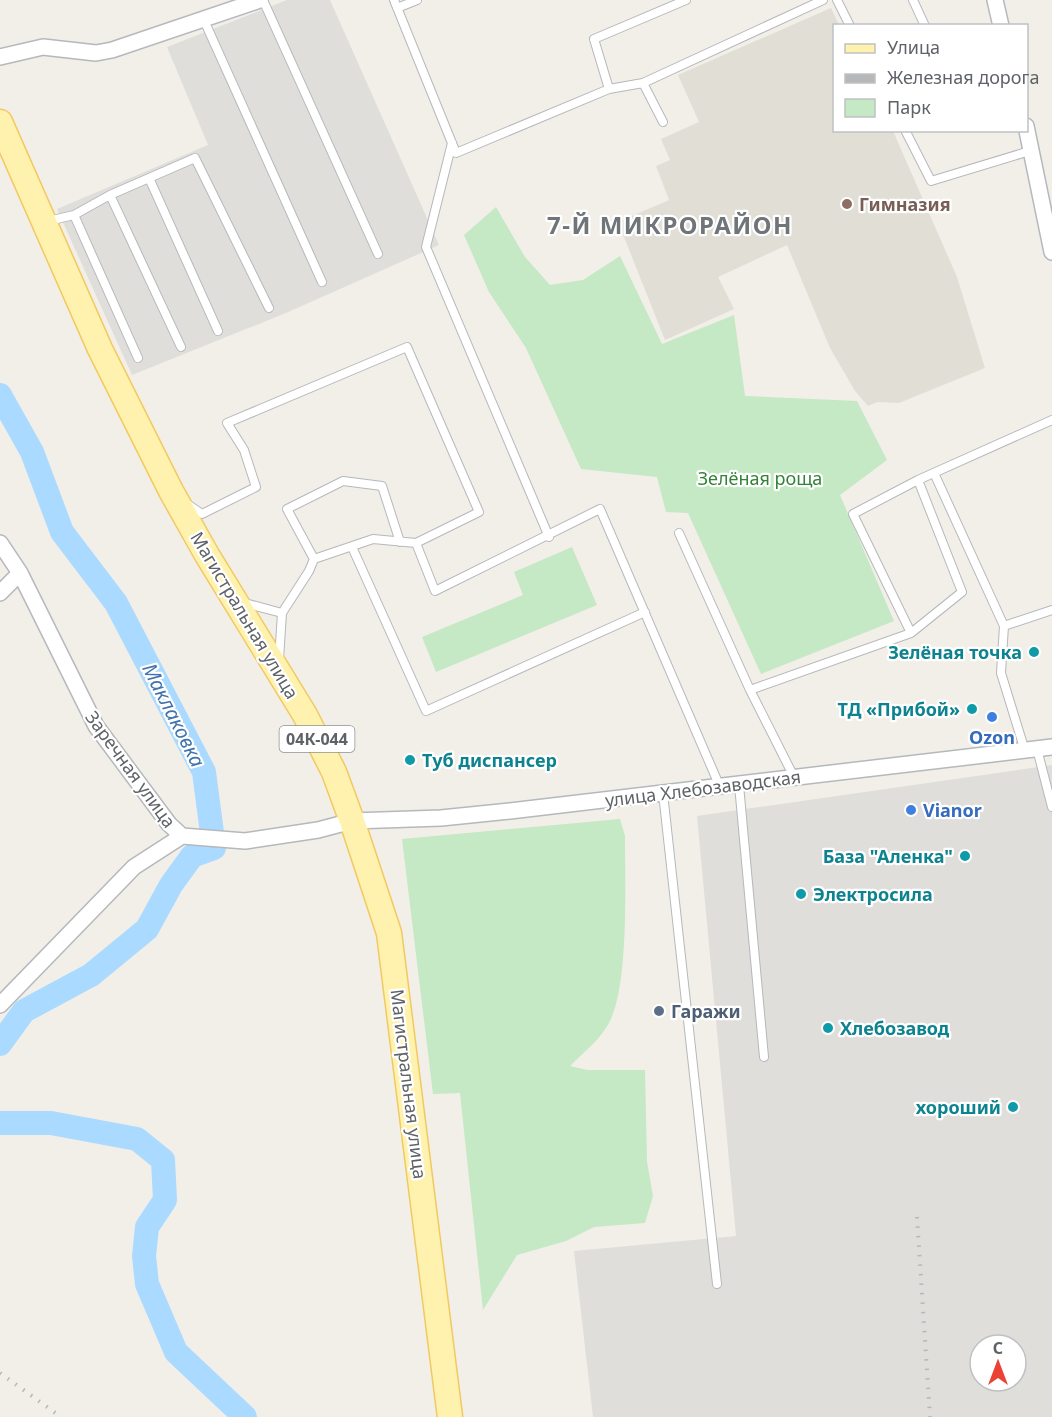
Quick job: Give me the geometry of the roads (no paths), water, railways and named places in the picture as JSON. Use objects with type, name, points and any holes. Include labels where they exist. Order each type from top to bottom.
[{"type":"main road","name":"Магистральная улица","points":[[0,122],[100,349],[171,491],[206,545],[234,600],[305,715],[334,772],[352,821],[389,933],[450,1417]]},
{"type":"street","points":[[0,57],[43,47],[96,52],[112,50],[261,0]]},
{"type":"street","points":[[995,0],[1001,24]]},
{"type":"street","points":[[1028,132],[1032,150],[1045,179],[1052,252]]},
{"type":"street","name":"Заречная улица","points":[[0,543],[20,573],[96,726],[169,824],[182,836],[134,867],[0,1005]]},
{"type":"street","points":[[0,593],[20,573]]},
{"type":"street","name":"улица Хлебозаводская","points":[[182,836],[245,841],[318,830],[352,821],[441,818],[1038,749]]},
{"type":"lane","points":[[261,0],[378,254]]},
{"type":"lane","points":[[394,0],[456,153],[609,89],[643,83],[823,0]]},
{"type":"lane","points":[[397,9],[417,0]]},
{"type":"lane","points":[[609,89],[594,39],[686,0]]},
{"type":"lane","points":[[837,0],[849,24]]},
{"type":"lane","points":[[913,0],[924,24]]},
{"type":"lane","points":[[203,18],[322,282]]},
{"type":"lane","points":[[643,83],[663,122]]},
{"type":"lane","points":[[906,132],[932,181],[1032,150]]},
{"type":"lane","points":[[452,142],[426,247],[549,537]]},
{"type":"lane","points":[[43,223],[74,215],[110,195],[195,158],[269,308]]},
{"type":"lane","points":[[149,178],[218,331]]},
{"type":"lane","points":[[110,195],[181,347]]},
{"type":"lane","points":[[74,215],[138,358]]},
{"type":"lane","points":[[202,514],[256,487],[244,450],[227,423],[407,347],[479,512],[416,543],[373,539],[314,559]]},
{"type":"lane","points":[[911,633],[853,514],[918,480],[1052,420]]},
{"type":"lane","points":[[934,473],[1004,626],[1001,673],[1038,749],[1052,807]]},
{"type":"lane","points":[[750,690],[911,633],[962,592],[918,480]]},
{"type":"lane","points":[[314,559],[288,509],[343,481],[382,486],[400,542]]},
{"type":"lane","points":[[171,491],[202,514],[203,525]]},
{"type":"lane","points":[[416,543],[435,591],[549,537],[600,509],[720,787]]},
{"type":"lane","points":[[679,533],[750,690],[794,777]]},
{"type":"lane","points":[[352,548],[426,711],[645,612]]},
{"type":"lane","points":[[278,672],[282,613],[309,571],[314,559]]},
{"type":"lane","points":[[234,600],[282,613]]},
{"type":"lane","points":[[1004,626],[1052,610]]},
{"type":"lane","points":[[739,785],[764,1057]]},
{"type":"lane","points":[[663,793],[717,1284]]},
{"type":"waterway","name":"Маклаковка","points":[[0,395],[32,452],[62,532],[116,603],[204,772],[214,848],[192,856],[171,885],[147,929],[91,975],[24,1011],[0,1044]]},
{"type":"waterway","name":"Маклаковка","points":[[0,1123],[51,1123],[137,1139],[163,1160],[165,1200],[147,1227],[144,1256],[147,1284],[176,1352],[245,1417]]},
{"type":"railway","points":[[917,1217],[930,1417]]},
{"type":"railway","points":[[0,1373],[61,1417]]},
{"type":"place","name":"Гимназия","points":[[847,204]]},
{"type":"place","name":"Зелёная точка","points":[[1034,652]]},
{"type":"place","name":"ТД «Прибой»","points":[[972,709]]},
{"type":"place","name":"Ozon","points":[[992,717]]},
{"type":"place","name":"Туб диспансер","points":[[410,760]]},
{"type":"place","name":"Vianor","points":[[911,810]]},
{"type":"place","name":"База \"Аленка\"","points":[[965,856]]},
{"type":"place","name":"Электросила","points":[[801,894]]},
{"type":"place","name":"Гаражи","points":[[659,1011]]},
{"type":"place","name":"Хлебозавод","points":[[828,1028]]},
{"type":"place","name":"хороший","points":[[1013,1107]]},
{"type":"district","name":"7-Й МИКРОРАЙОН","points":[[670,224]]},
{"type":"park label","name":"Зелёная роща","points":[[760,478]]}]
